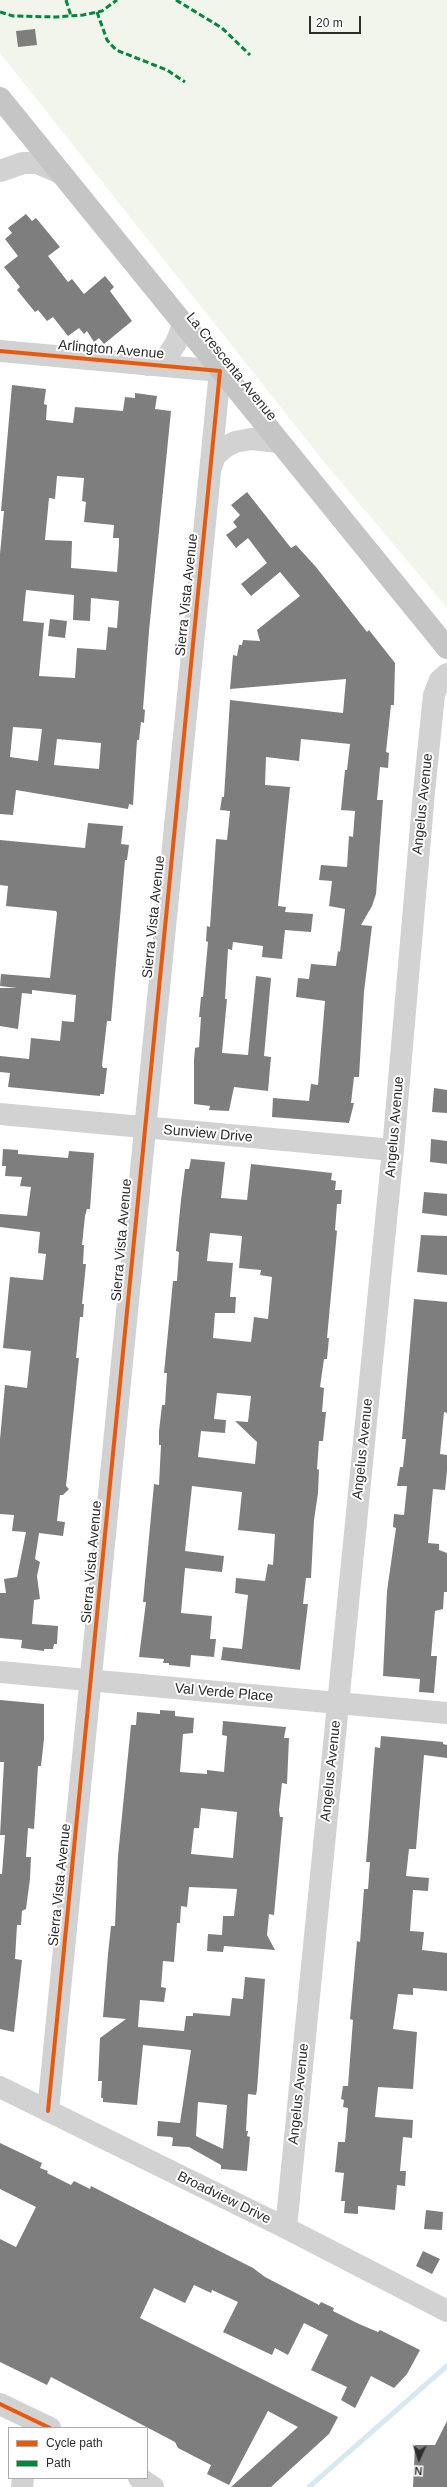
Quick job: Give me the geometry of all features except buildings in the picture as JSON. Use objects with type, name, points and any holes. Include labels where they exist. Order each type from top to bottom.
[{"type":"main road","name":"La Crescenta Avenue","points":[[1,105],[60,173],[447,648]]},
{"type":"street","points":[[0,171],[23,162],[37,163],[60,173]]},
{"type":"street","points":[[148,364],[166,358],[176,342],[183,325]]},
{"type":"street","name":"Arlington Avenue","points":[[0,351],[220,371]]},
{"type":"street","name":"Sierra Vista Avenue","points":[[48,2111],[220,371]]},
{"type":"street","points":[[210,468],[216,456],[225,447],[235,442],[251,439],[278,442]]},
{"type":"street","name":"Angelus Avenue","points":[[286,2228],[393,1150],[434,695],[440,680],[447,674]]},
{"type":"street","name":"Sunview Drive","points":[[0,1114],[144,1129],[393,1150]]},
{"type":"street","name":"Val Verde Place","points":[[0,1672],[447,1713]]},
{"type":"street","name":"Broadview Drive","points":[[0,2087],[286,2228],[447,2311]]},
{"type":"street","points":[[0,2404],[26,2422],[46,2427]]},
{"type":"street","points":[[141,2479],[153,2487]]},
{"type":"shaded area","points":[[0,0],[447,0],[447,608],[321,458],[0,53]]},
{"type":"waterway","points":[[309,2487],[447,2366]]},
{"type":"marked path","points":[[66,0],[71,16]]},
{"type":"marked path","points":[[0,12],[13,16],[56,17],[83,15],[102,11],[117,0]]},
{"type":"marked path","points":[[176,0],[222,28],[250,55]]},
{"type":"marked path","points":[[97,12],[107,40],[116,50],[167,70],[185,82]]},
{"type":"cycle path","points":[[0,351],[220,371],[48,2111]]},
{"type":"cycle path","points":[[0,2404],[48,2427]]}]
